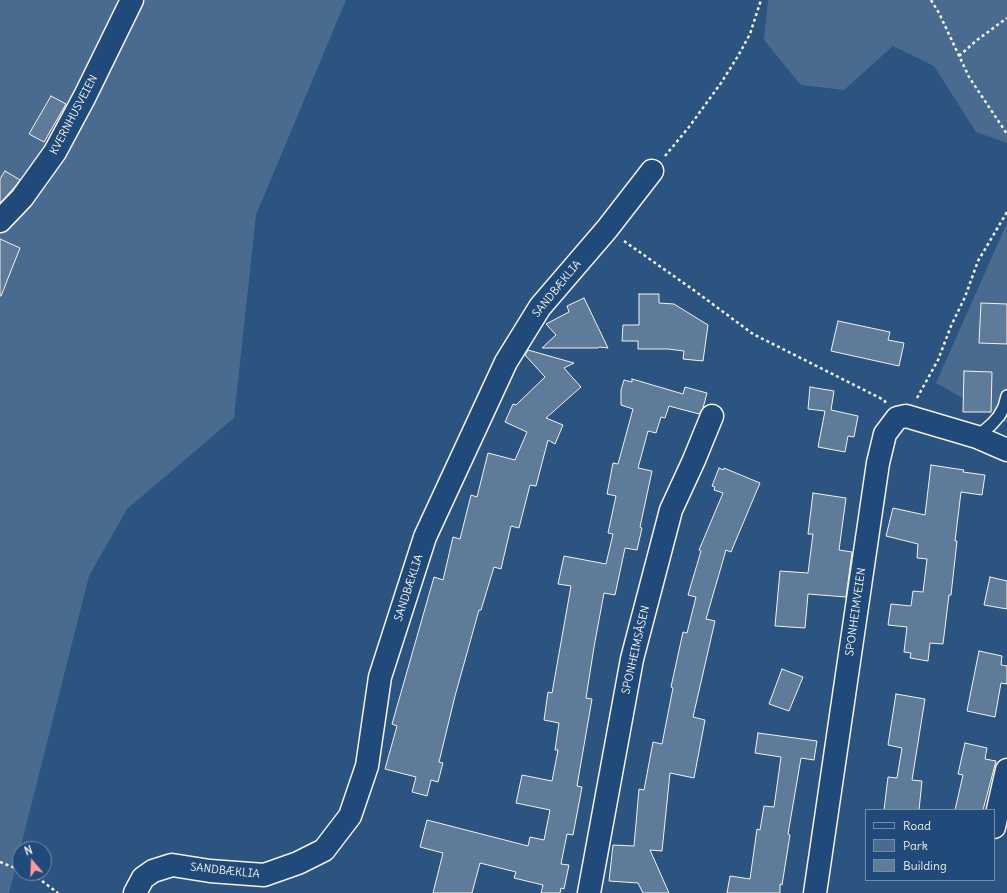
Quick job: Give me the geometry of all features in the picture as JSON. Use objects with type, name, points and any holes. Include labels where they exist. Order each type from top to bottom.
[{"type":"street","name":"KVERNHUSVEIEN","points":[[0,221],[22,198],[55,152],[89,89],[132,0]]},
{"type":"street","name":"SANDBÆKLIA","points":[[135,893],[143,878],[153,871],[172,865],[210,871],[264,875],[298,863],[324,850],[350,816],[367,766],[380,677],[425,537],[506,362],[540,308],[607,229],[652,172]]},
{"type":"street","name":"SPONHEIMSÅSEN","points":[[589,893],[632,658],[671,510],[712,416]]},
{"type":"street","points":[[902,417],[977,437],[1007,450]]},
{"type":"street","name":"SPONHEIMVEIEN","points":[[815,893],[878,463],[885,434],[902,417]]},
{"type":"street","points":[[995,823],[1007,770]]},
{"type":"lane","points":[[977,437],[1000,416],[1007,396]]},
{"type":"path","points":[[652,172],[690,127],[721,83],[750,34],[761,0]]},
{"type":"path","points":[[931,0],[939,13],[969,76],[1007,134]]},
{"type":"path","points":[[959,56],[977,40],[1007,18]]},
{"type":"path","points":[[607,229],[689,286],[753,334],[884,400],[902,417],[938,360],[951,326],[965,297],[978,261],[1007,212]]},
{"type":"path","points":[[0,862],[12,867]]},
{"type":"path","points":[[42,881],[58,893]]},
{"type":"green space","points":[[0,0],[346,0],[256,215],[234,418],[127,509],[89,576],[22,841],[12,841],[12,881],[9,893],[0,893]]},
{"type":"green space","points":[[768,0],[1007,0],[1007,143],[976,132],[934,66],[893,46],[844,90],[801,85],[764,40]]},
{"type":"green space","points":[[1007,223],[1007,423],[936,383]]},
{"type":"building","points":[[51,96],[66,104],[44,142],[29,134]]},
{"type":"building","points":[[5,171],[20,180],[0,203],[0,179]]},
{"type":"building","points":[[0,239],[20,248],[1,296],[0,296]]},
{"type":"building","points":[[639,294],[659,294],[659,303],[674,304],[708,325],[703,361],[683,359],[684,351],[668,349],[638,349],[638,341],[622,341],[623,325],[639,325]]},
{"type":"building","points":[[584,298],[608,348],[542,348],[556,335],[546,324],[569,312],[567,306]]},
{"type":"building","points":[[981,303],[1007,304],[1007,344],[979,343]]},
{"type":"building","points":[[838,321],[890,332],[888,340],[904,343],[899,366],[831,351]]},
{"type":"building","points":[[528,350],[574,363],[564,368],[581,387],[546,418],[563,425],[555,444],[548,440],[536,486],[530,485],[519,528],[511,526],[501,569],[494,567],[481,610],[479,610],[455,696],[439,762],[443,763],[438,782],[431,780],[427,796],[412,792],[416,777],[385,769],[397,726],[392,724],[434,577],[443,580],[453,537],[460,539],[471,495],[477,497],[488,453],[515,460],[527,432],[505,422],[513,404],[516,405],[545,377],[525,355]]},
{"type":"building","points":[[964,371],[992,372],[991,412],[963,412]]},
{"type":"building","points":[[632,379],[683,394],[685,387],[707,393],[703,408],[699,414],[669,406],[665,418],[661,417],[656,433],[648,431],[638,468],[652,471],[640,527],[642,528],[637,550],[625,548],[615,595],[604,593],[594,647],[586,698],[592,699],[577,786],[582,787],[573,835],[567,834],[561,864],[569,865],[564,889],[561,888],[560,893],[541,893],[543,885],[514,878],[516,872],[480,863],[472,893],[433,893],[443,853],[420,847],[427,820],[528,846],[530,837],[544,840],[550,810],[516,803],[522,775],[552,781],[558,750],[555,750],[559,723],[544,720],[548,692],[552,693],[571,586],[558,584],[564,556],[606,564],[613,534],[608,533],[616,496],[607,494],[613,463],[618,464],[633,409],[621,405],[621,390],[624,380],[632,382]]},
{"type":"building","points":[[810,387],[834,391],[831,410],[858,416],[854,437],[848,436],[845,452],[818,447],[825,411],[808,409]]},
{"type":"building","points":[[931,465],[985,475],[982,495],[961,492],[955,541],[957,541],[951,595],[949,595],[943,644],[930,643],[928,661],[910,658],[911,653],[904,652],[907,627],[888,625],[891,604],[911,606],[913,591],[923,592],[927,559],[917,558],[918,544],[886,536],[893,508],[925,515]]},
{"type":"building","points":[[719,468],[723,470],[724,468],[760,483],[731,552],[726,550],[706,619],[715,621],[693,717],[705,720],[694,778],[670,773],[662,851],[650,850],[669,893],[643,893],[638,883],[609,881],[613,845],[634,846],[639,789],[644,790],[653,742],[662,744],[673,688],[671,687],[683,632],[687,633],[696,597],[688,595],[701,551],[699,550],[723,493],[714,490],[715,487],[712,486]]},
{"type":"building","points":[[813,493],[846,498],[839,550],[852,552],[846,597],[808,594],[805,628],[775,626],[780,571],[808,573],[813,534],[808,534]]},
{"type":"building","points":[[990,577],[1007,581],[1007,609],[984,605]]},
{"type":"building","points":[[979,651],[1002,656],[1001,665],[1007,666],[1007,684],[1001,683],[995,717],[967,711]]},
{"type":"building","points":[[782,669],[803,677],[789,711],[769,704]]},
{"type":"building","points":[[896,694],[925,699],[912,780],[922,781],[919,809],[884,809],[888,777],[897,778],[902,748],[888,745]]},
{"type":"building","points":[[758,733],[817,741],[814,760],[801,758],[788,834],[790,835],[782,885],[780,884],[780,893],[727,893],[730,876],[750,879],[757,829],[760,830],[764,806],[774,807],[781,757],[755,753]]},
{"type":"building","points":[[965,743],[987,748],[985,759],[996,761],[983,809],[955,809],[963,775],[958,774]]}]
